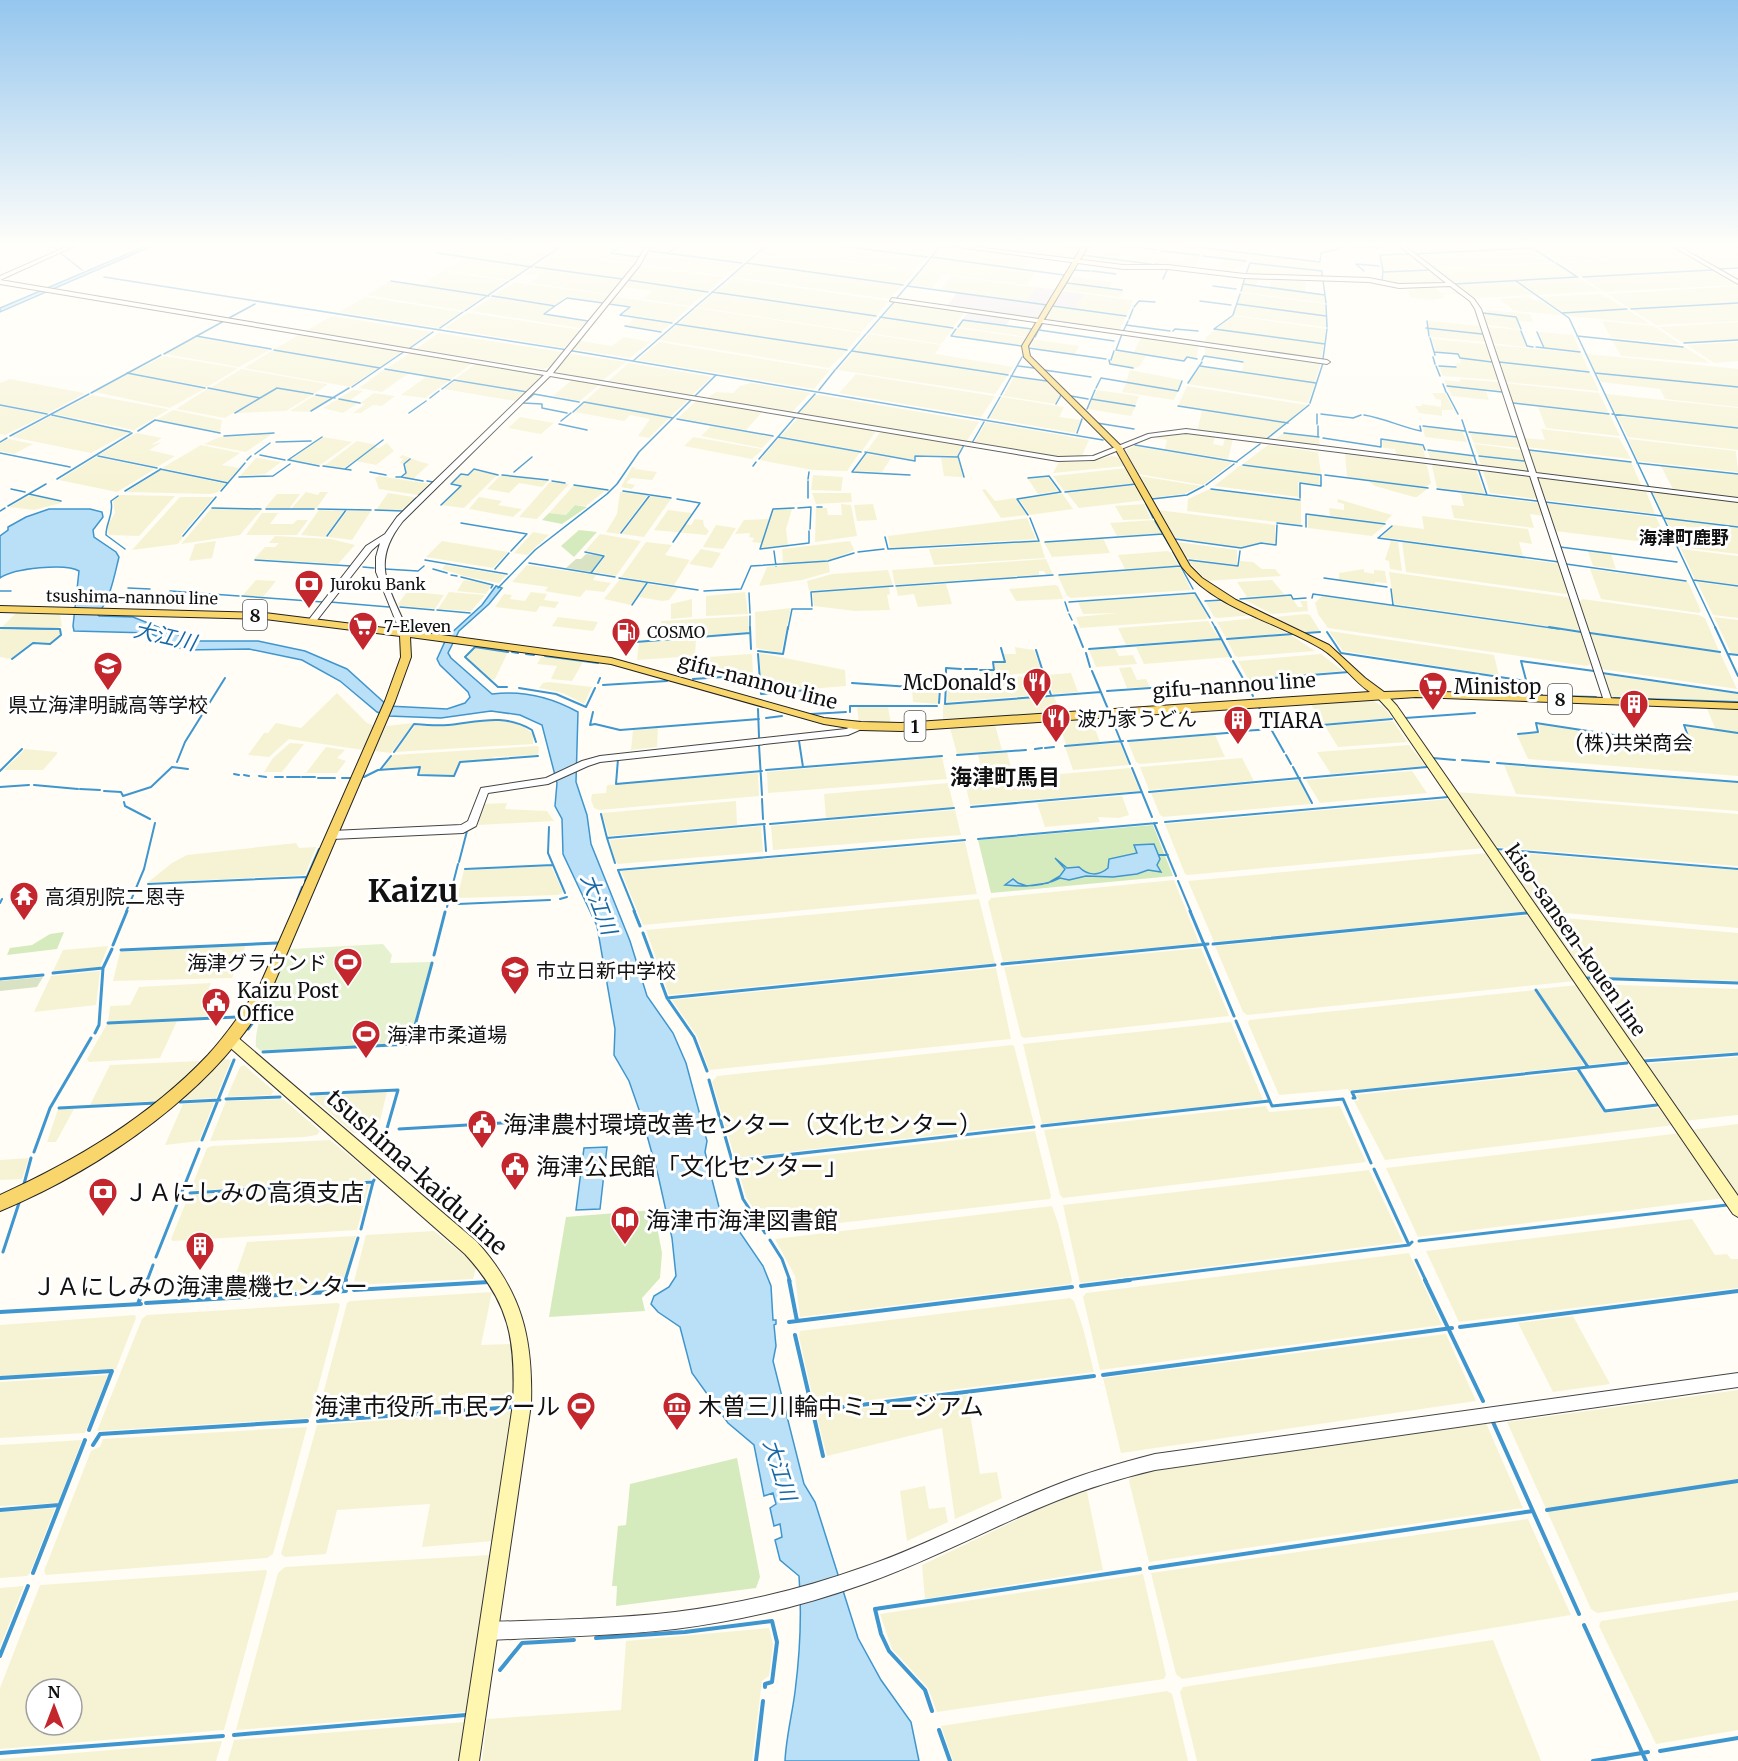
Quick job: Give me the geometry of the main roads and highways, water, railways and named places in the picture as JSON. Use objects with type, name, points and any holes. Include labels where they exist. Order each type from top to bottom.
[{"type":"main road","name":"gifu-nannou line","points":[[1037,325],[1025,346],[1027,357],[1119,449],[1181,558],[1197,579],[1324,645],[1343,660],[1355,675],[1381,695]]},
{"type":"main road","name":"tsushima-nannou line","points":[[0,609],[232,614],[405,634]]},
{"type":"main road","name":"gifu-nannou line","points":[[405,634],[612,661],[804,717],[861,726],[904,727],[1381,695]]},
{"type":"main road","points":[[0,1203],[66,1171],[138,1126],[171,1100],[231,1040],[265,988],[390,700],[403,668],[407,649],[405,634]]},
{"type":"main road","points":[[407,649],[417,640],[431,637]]},
{"type":"main road","name":"8","points":[[1381,695],[1417,694],[1738,706]]},
{"type":"main road","name":"kiso-sansen-kouen line","points":[[1381,695],[1399,716],[1738,1209]]},
{"type":"main road","name":"tsushima-kaidu line","points":[[231,1040],[471,1248],[493,1273],[510,1302],[522,1351],[523,1393],[470,1761]]},
{"type":"water","name":"大江川","points":[[49,509],[90,509],[102,512],[103,517],[93,530],[94,537],[116,552],[119,557],[112,587],[99,616],[133,617],[193,641],[258,641],[305,651],[347,669],[388,706],[447,709],[465,703],[470,697],[468,692],[440,665],[437,659],[447,637],[482,605],[496,586],[502,588],[489,604],[459,631],[448,653],[492,694],[515,693],[537,696],[578,712],[576,782],[587,815],[591,844],[630,941],[647,996],[673,1033],[686,1063],[707,1141],[705,1152],[721,1215],[737,1228],[763,1266],[771,1286],[773,1320],[776,1320],[774,1325],[776,1346],[773,1361],[804,1484],[815,1502],[858,1638],[881,1680],[911,1722],[919,1761],[785,1761],[799,1648],[799,1576],[780,1560],[775,1540],[782,1537],[780,1524],[774,1526],[770,1508],[776,1504],[773,1493],[764,1496],[754,1445],[728,1423],[692,1373],[680,1327],[658,1312],[651,1304],[654,1296],[669,1287],[676,1276],[672,1238],[643,1121],[629,1081],[614,1055],[615,1029],[597,926],[563,854],[562,819],[555,806],[557,783],[542,725],[520,715],[491,711],[441,718],[388,716],[377,712],[340,681],[302,660],[249,649],[184,650],[150,633],[74,631],[79,571],[63,567],[40,568],[7,574],[0,578],[0,536],[8,530],[8,527],[26,517]]},
{"type":"water","points":[[1154,844],[1160,859],[1157,865],[1161,872],[1148,870],[1113,877],[1086,876],[1069,880],[1060,878],[1049,883],[1060,876],[1065,869],[1055,858],[1067,868],[1079,867],[1094,874],[1108,868],[1109,859],[1137,853],[1134,845]]},
{"type":"water","points":[[1013,879],[1027,886],[1005,885]]},
{"type":"water","points":[[607,1147],[600,1209],[576,1210],[584,1148]]},
{"type":"waterway","points":[[197,336],[216,325]]},
{"type":"waterway","points":[[410,325],[716,375]]},
{"type":"waterway","points":[[440,328],[444,325]]},
{"type":"waterway","points":[[656,341],[674,325]]},
{"type":"waterway","points":[[683,325],[847,350]]},
{"type":"waterway","points":[[867,333],[874,325]]},
{"type":"waterway","points":[[934,325],[953,328]]},
{"type":"waterway","points":[[1003,325],[1032,329]]},
{"type":"waterway","points":[[1041,325],[1039,330],[1114,341]]},
{"type":"waterway","points":[[1123,332],[1126,325]]},
{"type":"waterway","points":[[1127,325],[1170,331]]},
{"type":"waterway","points":[[1219,325],[1214,329],[1325,344]]},
{"type":"waterway","points":[[1519,325],[1521,329]]},
{"type":"waterway","points":[[1572,325],[1578,336]]},
{"type":"waterway","points":[[625,326],[661,332]]},
{"type":"waterway","points":[[1428,328],[1482,334]]},
{"type":"waterway","points":[[1428,328],[1429,336]]},
{"type":"waterway","points":[[956,329],[951,336],[1021,346]]},
{"type":"waterway","points":[[1173,331],[1175,329],[1198,331]]},
{"type":"waterway","points":[[1325,344],[1327,329]]},
{"type":"waterway","points":[[1035,337],[1038,331]]},
{"type":"waterway","points":[[1521,331],[1527,346],[1533,347]]},
{"type":"waterway","points":[[410,348],[433,332]]},
{"type":"waterway","points":[[1537,332],[1544,348]]},
{"type":"waterway","points":[[836,369],[866,334]]},
{"type":"waterway","points":[[1122,334],[1116,350],[1184,361],[1187,357],[1197,359]]},
{"type":"waterway","points":[[164,354],[197,336]]},
{"type":"waterway","points":[[197,336],[271,349]]},
{"type":"waterway","points":[[1578,336],[1683,347]]},
{"type":"waterway","points":[[1578,336],[1615,414]]},
{"type":"waterway","points":[[1430,338],[1434,352]]},
{"type":"waterway","points":[[1028,347],[1033,339]]},
{"type":"waterway","points":[[1684,343],[1738,340]]},
{"type":"waterway","points":[[633,361],[655,342]]},
{"type":"waterway","points":[[1323,359],[1325,344]]},
{"type":"waterway","points":[[1536,347],[1544,348]]},
{"type":"waterway","points":[[1028,348],[1106,359]]},
{"type":"waterway","points":[[1544,348],[1580,352]]},
{"type":"waterway","points":[[274,350],[380,368]]},
{"type":"waterway","points":[[380,368],[405,351]]},
{"type":"waterway","points":[[852,351],[1008,375]]},
{"type":"waterway","points":[[1111,360],[1114,351]]},
{"type":"waterway","points":[[1434,352],[1458,354],[1460,358],[1492,362]]},
{"type":"waterway","points":[[128,373],[161,355]]},
{"type":"waterway","points":[[1202,360],[1204,356],[1243,362]]},
{"type":"waterway","points":[[1011,376],[1022,357]]},
{"type":"waterway","points":[[1433,357],[1435,364]]},
{"type":"waterway","points":[[1109,360],[1110,364],[1133,368]]},
{"type":"waterway","points":[[1188,383],[1202,362]]},
{"type":"waterway","points":[[1499,362],[1589,372]]},
{"type":"waterway","points":[[1310,403],[1323,363]]},
{"type":"waterway","points":[[1018,366],[1034,368]]},
{"type":"waterway","points":[[1200,366],[1316,383]]},
{"type":"waterway","points":[[1436,366],[1440,376]]},
{"type":"waterway","points":[[1439,366],[1456,367]]},
{"type":"waterway","points":[[352,387],[380,368]]},
{"type":"waterway","points":[[385,369],[450,380]]},
{"type":"waterway","points":[[819,390],[835,370]]},
{"type":"waterway","points":[[1044,370],[1091,377]]},
{"type":"waterway","points":[[91,393],[128,373]]},
{"type":"waterway","points":[[128,373],[205,388]]},
{"type":"waterway","points":[[1595,373],[1738,387]]},
{"type":"waterway","points":[[673,418],[716,375]]},
{"type":"waterway","points":[[716,375],[1103,440]]},
{"type":"waterway","points":[[1001,395],[1011,376]]},
{"type":"waterway","points":[[1011,376],[1047,381]]},
{"type":"waterway","points":[[1096,388],[1101,378],[1178,391],[1182,381]]},
{"type":"waterway","points":[[442,389],[454,380],[527,392]]},
{"type":"waterway","points":[[1443,384],[1446,392]]},
{"type":"waterway","points":[[1447,386],[1502,392]]},
{"type":"waterway","points":[[208,388],[260,398]]},
{"type":"waterway","points":[[260,398],[277,388],[313,394]]},
{"type":"waterway","points":[[333,398],[349,388]]},
{"type":"waterway","points":[[1091,399],[1095,390]]},
{"type":"waterway","points":[[430,398],[439,391]]},
{"type":"waterway","points":[[1447,393],[1458,414]]},
{"type":"waterway","points":[[10,436],[89,394]]},
{"type":"waterway","points":[[527,400],[534,394],[579,402]]},
{"type":"waterway","points":[[798,413],[815,394]]},
{"type":"waterway","points":[[316,395],[333,398]]},
{"type":"waterway","points":[[1056,404],[1061,395]]},
{"type":"waterway","points":[[1071,396],[1088,399]]},
{"type":"waterway","points":[[988,418],[1000,397]]},
{"type":"waterway","points":[[235,413],[260,398]]},
{"type":"waterway","points":[[311,411],[333,398]]},
{"type":"waterway","points":[[339,399],[360,403]]},
{"type":"waterway","points":[[1087,409],[1091,399]]},
{"type":"waterway","points":[[1091,399],[1135,406]]},
{"type":"waterway","points":[[409,413],[426,401]]},
{"type":"waterway","points":[[573,412],[584,402],[673,418]]},
{"type":"waterway","points":[[523,403],[542,404],[542,408],[567,413]]},
{"type":"waterway","points":[[1513,403],[1609,414]]},
{"type":"waterway","points":[[0,405],[47,414]]},
{"type":"waterway","points":[[1287,423],[1309,405]]},
{"type":"waterway","points":[[1178,406],[1287,423]]},
{"type":"waterway","points":[[561,421],[571,413]]},
{"type":"waterway","points":[[1317,414],[1317,424]]},
{"type":"waterway","points":[[1321,414],[1353,418],[1361,415]]},
{"type":"waterway","points":[[1615,414],[1738,428]]},
{"type":"waterway","points":[[1615,414],[1638,463]]},
{"type":"waterway","points":[[52,415],[130,432]]},
{"type":"waterway","points":[[1364,415],[1421,431],[1420,426]]},
{"type":"waterway","points":[[759,459],[796,416]]},
{"type":"waterway","points":[[498,588],[535,550],[607,494],[617,484],[639,452],[673,418]]},
{"type":"waterway","points":[[677,419],[773,436]]},
{"type":"waterway","points":[[1077,433],[1082,419]]},
{"type":"waterway","points":[[138,431],[155,420],[220,433]]},
{"type":"waterway","points":[[1462,420],[1474,456]]},
{"type":"waterway","points":[[972,443],[984,422]]},
{"type":"waterway","points":[[1097,423],[1134,429]]},
{"type":"waterway","points":[[1264,441],[1287,423]]},
{"type":"waterway","points":[[559,424],[587,430]]},
{"type":"waterway","points":[[1318,426],[1318,437]]},
{"type":"waterway","points":[[1423,426],[1465,431]]},
{"type":"waterway","points":[[1469,432],[1517,437]]},
{"type":"waterway","points":[[57,479],[132,433]]},
{"type":"waterway","points":[[224,436],[274,433]]},
{"type":"waterway","points":[[1284,433],[1318,437]]},
{"type":"waterway","points":[[288,460],[322,437]]},
{"type":"waterway","points":[[778,437],[861,452]]},
{"type":"waterway","points":[[0,442],[7,438]]},
{"type":"waterway","points":[[1323,438],[1381,447],[1381,439],[1423,445],[1425,450]]},
{"type":"waterway","points":[[345,469],[383,440]]},
{"type":"waterway","points":[[276,442],[311,441]]},
{"type":"waterway","points":[[255,454],[270,443]]},
{"type":"waterway","points":[[1236,462],[1260,444]]},
{"type":"waterway","points":[[964,445],[958,456],[964,477]]},
{"type":"waterway","points":[[1135,445],[1236,462]]},
{"type":"waterway","points":[[1428,450],[1474,456]]},
{"type":"waterway","points":[[1529,450],[1631,462]]},
{"type":"waterway","points":[[865,452],[915,461],[915,456],[958,457]]},
{"type":"waterway","points":[[0,453],[70,467]]},
{"type":"waterway","points":[[866,453],[852,472],[910,475]]},
{"type":"waterway","points":[[260,455],[285,460]]},
{"type":"waterway","points":[[98,456],[157,468]]},
{"type":"waterway","points":[[247,460],[251,456]]},
{"type":"waterway","points":[[1474,456],[1487,495]]},
{"type":"waterway","points":[[1479,456],[1524,461]]},
{"type":"waterway","points":[[514,472],[532,457]]},
{"type":"waterway","points":[[401,477],[406,473],[404,464],[410,459]]},
{"type":"waterway","points":[[289,460],[319,466]]},
{"type":"waterway","points":[[753,466],[756,462]]},
{"type":"waterway","points":[[228,483],[245,463]]},
{"type":"waterway","points":[[1638,463],[1738,474]]},
{"type":"waterway","points":[[1638,463],[1664,518]]},
{"type":"waterway","points":[[239,477],[273,476],[290,464]]},
{"type":"waterway","points":[[1206,485],[1234,464]]},
{"type":"waterway","points":[[1243,465],[1321,475],[1321,486],[1300,483],[1300,498]]},
{"type":"waterway","points":[[323,466],[351,470]]},
{"type":"waterway","points":[[125,491],[161,469]]},
{"type":"waterway","points":[[161,469],[228,483]]},
{"type":"waterway","points":[[441,505],[461,486],[451,484],[461,474],[468,475],[474,469],[498,475]]},
{"type":"waterway","points":[[370,472],[386,475]]},
{"type":"waterway","points":[[808,479],[809,472]]},
{"type":"waterway","points":[[502,475],[548,480]]},
{"type":"waterway","points":[[1325,475],[1428,488]]},
{"type":"waterway","points":[[1028,478],[1049,476],[1060,491]]},
{"type":"waterway","points":[[396,477],[401,477]]},
{"type":"waterway","points":[[401,477],[423,481]]},
{"type":"waterway","points":[[427,481],[433,482]]},
{"type":"waterway","points":[[552,481],[565,483]]},
{"type":"waterway","points":[[808,481],[808,498]]},
{"type":"waterway","points":[[221,491],[228,483]]},
{"type":"waterway","points":[[8,506],[46,484]]},
{"type":"waterway","points":[[1065,492],[1136,484]]},
{"type":"waterway","points":[[419,495],[430,485]]},
{"type":"waterway","points":[[574,485],[608,490]]},
{"type":"waterway","points":[[1152,499],[1187,495],[1204,486]]},
{"type":"waterway","points":[[11,489],[25,492]]},
{"type":"waterway","points":[[1211,489],[1300,500]]},
{"type":"waterway","points":[[1437,489],[1487,495]]},
{"type":"waterway","points":[[623,491],[671,498]]},
{"type":"waterway","points":[[1028,515],[1017,499],[1061,492]]},
{"type":"waterway","points":[[29,494],[61,501]]},
{"type":"waterway","points":[[621,533],[650,495]]},
{"type":"waterway","points":[[1487,495],[1662,516]]},
{"type":"waterway","points":[[118,496],[111,501],[106,535],[125,549]]},
{"type":"waterway","points":[[183,536],[216,497]]},
{"type":"waterway","points":[[375,510],[403,511],[416,498]]},
{"type":"waterway","points":[[673,542],[700,503],[677,499]]},
{"type":"waterway","points":[[1146,504],[1153,518]]},
{"type":"waterway","points":[[798,508],[811,507],[810,529]]},
{"type":"waterway","points":[[817,507],[822,507]]},
{"type":"waterway","points":[[0,511],[5,508]]},
{"type":"waterway","points":[[212,508],[261,509]]},
{"type":"waterway","points":[[794,508],[773,509],[760,549],[809,543],[809,531]]},
{"type":"waterway","points":[[266,509],[314,509]]},
{"type":"waterway","points":[[318,509],[371,510]]},
{"type":"waterway","points":[[327,536],[346,510]]},
{"type":"waterway","points":[[1306,527],[1306,514],[1385,524]]},
{"type":"waterway","points":[[885,537],[888,549],[1039,541],[1030,518]]},
{"type":"waterway","points":[[1664,518],[1738,527]]},
{"type":"waterway","points":[[1664,518],[1716,629]]},
{"type":"waterway","points":[[1155,521],[1163,534]]},
{"type":"waterway","points":[[461,523],[527,534]]},
{"type":"waterway","points":[[1277,523],[1302,526]]},
{"type":"waterway","points":[[1175,539],[1241,548],[1261,543],[1276,545],[1277,525]]},
{"type":"waterway","points":[[1392,526],[1378,538],[1559,562]]},
{"type":"waterway","points":[[1045,542],[1163,534]]},
{"type":"waterway","points":[[1163,534],[1171,548]]},
{"type":"waterway","points":[[511,551],[526,535]]},
{"type":"waterway","points":[[1560,547],[1677,562]]},
{"type":"waterway","points":[[858,552],[884,549]]},
{"type":"waterway","points":[[774,551],[776,564]]},
{"type":"waterway","points":[[1189,560],[1238,566],[1240,551]]},
{"type":"waterway","points":[[585,552],[604,556],[591,573]]},
{"type":"waterway","points":[[1173,552],[1181,566]]},
{"type":"waterway","points":[[495,569],[509,553]]},
{"type":"waterway","points":[[776,564],[828,561],[854,553]]},
{"type":"waterway","points":[[255,560],[351,566]]},
{"type":"waterway","points":[[425,560],[507,574]]},
{"type":"waterway","points":[[529,563],[615,577]]},
{"type":"waterway","points":[[704,591],[741,589],[751,566],[776,564]]},
{"type":"waterway","points":[[1566,564],[1686,581]]},
{"type":"waterway","points":[[385,569],[418,571],[424,566]]},
{"type":"waterway","points":[[1059,575],[1181,566]]},
{"type":"waterway","points":[[1181,566],[1193,589]]},
{"type":"waterway","points":[[363,567],[374,568]]},
{"type":"waterway","points":[[433,569],[447,573]]},
{"type":"waterway","points":[[451,575],[457,576]]},
{"type":"waterway","points":[[896,586],[1053,575]]},
{"type":"waterway","points":[[461,577],[493,585],[491,588]]},
{"type":"waterway","points":[[619,578],[698,590]]},
{"type":"waterway","points":[[1324,578],[1387,587]]},
{"type":"waterway","points":[[1693,580],[1738,586]]},
{"type":"waterway","points":[[632,605],[647,583]]},
{"type":"waterway","points":[[812,606],[811,592],[893,586]]},
{"type":"waterway","points":[[128,588],[150,589]]},
{"type":"waterway","points":[[1391,589],[1393,605]]},
{"type":"waterway","points":[[0,591],[11,591]]},
{"type":"waterway","points":[[170,591],[239,596]]},
{"type":"waterway","points":[[749,593],[750,613]]},
{"type":"waterway","points":[[1069,602],[1195,593],[1210,618]]},
{"type":"waterway","points":[[1312,598],[1313,594],[1559,629]]},
{"type":"waterway","points":[[1240,599],[1291,595],[1293,599],[1306,598]]},
{"type":"waterway","points":[[242,596],[323,602]]},
{"type":"waterway","points":[[1205,601],[1224,600]]},
{"type":"waterway","points":[[330,602],[389,607]]},
{"type":"waterway","points":[[1065,602],[1068,611]]},
{"type":"waterway","points":[[400,607],[434,610]]},
{"type":"waterway","points":[[788,629],[792,609],[812,609]]},
{"type":"waterway","points":[[437,610],[470,613]]},
{"type":"waterway","points":[[1069,614],[1072,620]]},
{"type":"waterway","points":[[750,616],[750,627]]},
{"type":"waterway","points":[[1212,622],[1216,629]]},
{"type":"waterway","points":[[750,627],[751,649]]},
{"type":"waterway","points":[[758,651],[783,654],[788,627]]},
{"type":"waterway","points":[[1075,627],[1083,647]]},
{"type":"waterway","points":[[1215,627],[1231,657]]},
{"type":"waterway","points":[[1549,627],[1581,632]]},
{"type":"waterway","points":[[1715,627],[1738,676]]},
{"type":"waterway","points":[[12,659],[33,643],[50,644],[61,635],[60,629],[0,628],[54,629]]},
{"type":"waterway","points":[[1306,633],[1320,632]]},
{"type":"waterway","points":[[1327,632],[1341,653],[1526,681]]},
{"type":"waterway","points":[[623,643],[750,633]]},
{"type":"waterway","points":[[1590,633],[1720,652]]},
{"type":"waterway","points":[[1227,639],[1293,634]]},
{"type":"waterway","points":[[1089,649],[1221,639]]},
{"type":"waterway","points":[[507,687],[498,687],[465,657],[475,647],[508,652]]},
{"type":"waterway","points":[[980,670],[994,670],[993,662],[1005,662],[1001,648]]},
{"type":"waterway","points":[[1036,650],[1043,672]]},
{"type":"waterway","points":[[512,652],[518,653]]},
{"type":"waterway","points":[[1086,653],[1090,667]]},
{"type":"waterway","points":[[526,654],[534,655]]},
{"type":"waterway","points":[[758,654],[761,694],[808,690]]},
{"type":"waterway","points":[[1729,654],[1738,655]]},
{"type":"waterway","points":[[545,656],[598,663]]},
{"type":"waterway","points":[[1233,661],[1253,696]]},
{"type":"waterway","points":[[1542,695],[1530,695],[1521,661],[1594,671]]},
{"type":"waterway","points":[[946,679],[946,668],[961,669]]},
{"type":"waterway","points":[[965,669],[977,669]]},
{"type":"waterway","points":[[1092,671],[1101,692]]},
{"type":"waterway","points":[[1249,680],[1349,672]]},
{"type":"waterway","points":[[1602,673],[1738,693]]},
{"type":"waterway","points":[[693,679],[753,675]]},
{"type":"waterway","points":[[1044,675],[1051,695]]},
{"type":"waterway","points":[[177,762],[185,742],[225,678]]},
{"type":"waterway","points":[[598,683],[600,678]]},
{"type":"waterway","points":[[603,685],[667,681]]},
{"type":"waterway","points":[[852,683],[940,689],[939,703]]},
{"type":"waterway","points":[[946,684],[945,704],[1101,692]]},
{"type":"waterway","points":[[1107,691],[1165,687]]},
{"type":"waterway","points":[[519,688],[556,694],[586,707],[595,688]]},
{"type":"waterway","points":[[1101,692],[1108,709]]},
{"type":"waterway","points":[[1557,696],[1596,697]]},
{"type":"waterway","points":[[1614,698],[1738,702]]},
{"type":"waterway","points":[[850,712],[850,706],[937,706]]},
{"type":"waterway","points":[[1258,706],[1271,729]]},
{"type":"waterway","points":[[758,709],[758,719]]},
{"type":"waterway","points":[[593,712],[590,725],[595,724],[620,730],[758,719]]},
{"type":"waterway","points":[[811,714],[846,712]]},
{"type":"waterway","points":[[1405,718],[1475,713]]},
{"type":"waterway","points":[[766,718],[782,716]]},
{"type":"waterway","points":[[1111,717],[1121,741]]},
{"type":"waterway","points":[[758,719],[759,737]]},
{"type":"waterway","points":[[1276,729],[1392,719]]},
{"type":"waterway","points":[[394,752],[414,724],[444,725],[501,720],[532,730],[536,742]]},
{"type":"waterway","points":[[1518,734],[1538,732],[1536,723],[1692,747],[1684,725],[1738,733]]},
{"type":"waterway","points":[[1242,731],[1271,729]]},
{"type":"waterway","points":[[1271,729],[1284,752]]},
{"type":"waterway","points":[[1128,741],[1239,732]]},
{"type":"waterway","points":[[799,741],[803,767]]},
{"type":"waterway","points":[[1065,746],[1121,741]]},
{"type":"waterway","points":[[1121,741],[1130,764]]},
{"type":"waterway","points":[[759,745],[761,771]]},
{"type":"waterway","points":[[1045,748],[1054,747]]},
{"type":"waterway","points":[[1035,749],[1042,748]]},
{"type":"waterway","points":[[0,771],[22,749]]},
{"type":"waterway","points":[[957,755],[1026,750]]},
{"type":"waterway","points":[[1286,755],[1291,764]]},
{"type":"waterway","points":[[380,770],[391,756]]},
{"type":"waterway","points":[[380,770],[420,767],[418,775],[454,776],[460,762],[538,756]]},
{"type":"waterway","points":[[766,770],[942,756]]},
{"type":"waterway","points":[[1433,758],[1455,760]]},
{"type":"waterway","points":[[618,759],[616,784],[761,771]]},
{"type":"waterway","points":[[1462,760],[1489,762]]},
{"type":"waterway","points":[[1497,763],[1738,782]]},
{"type":"waterway","points":[[104,791],[121,792],[123,796],[151,787],[172,767],[188,769]]},
{"type":"waterway","points":[[1293,767],[1299,778]]},
{"type":"waterway","points":[[1304,778],[1427,767]]},
{"type":"waterway","points":[[1132,768],[1142,792]]},
{"type":"waterway","points":[[364,777],[380,770]]},
{"type":"waterway","points":[[761,771],[762,795]]},
{"type":"waterway","points":[[234,774],[239,775]]},
{"type":"waterway","points":[[244,775],[249,776]]},
{"type":"waterway","points":[[259,776],[266,777]]},
{"type":"waterway","points":[[275,777],[283,777]]},
{"type":"waterway","points":[[287,777],[300,777]]},
{"type":"waterway","points":[[302,777],[315,777]]},
{"type":"waterway","points":[[318,778],[335,778]]},
{"type":"waterway","points":[[342,778],[351,778]]},
{"type":"waterway","points":[[1149,792],[1299,778]]},
{"type":"waterway","points":[[1299,778],[1312,803]]},
{"type":"waterway","points":[[0,787],[29,785]]},
{"type":"waterway","points":[[34,785],[78,789]]},
{"type":"waterway","points":[[80,789],[100,790]]},
{"type":"waterway","points":[[971,807],[1142,792]]},
{"type":"waterway","points":[[1142,792],[1152,817]]},
{"type":"waterway","points":[[1165,822],[1448,797]]},
{"type":"waterway","points":[[762,799],[763,819]]},
{"type":"waterway","points":[[124,802],[125,806],[150,819]]},
{"type":"waterway","points":[[770,824],[954,808]]},
{"type":"waterway","points":[[601,814],[607,838]]},
{"type":"waterway","points":[[126,912],[144,869],[155,823]]},
{"type":"waterway","points":[[978,839],[1154,823]]},
{"type":"waterway","points":[[1154,823],[1167,855]]},
{"type":"waterway","points":[[607,838],[764,824]]},
{"type":"waterway","points":[[764,824],[766,851]]},
{"type":"waterway","points":[[549,827],[548,853],[565,893]]},
{"type":"waterway","points":[[459,862],[467,831]]},
{"type":"waterway","points":[[607,838],[615,863]]},
{"type":"waterway","points":[[635,912],[618,870],[965,840]]},
{"type":"waterway","points":[[305,881],[319,849]]},
{"type":"waterway","points":[[1496,849],[1738,869]]},
{"type":"waterway","points":[[1159,855],[1167,855]]},
{"type":"waterway","points":[[1167,855],[1176,876]]},
{"type":"waterway","points":[[447,907],[458,864]]},
{"type":"waterway","points":[[465,869],[553,865]]},
{"type":"waterway","points":[[148,884],[306,877]]},
{"type":"waterway","points":[[1178,881],[1191,912]]},
{"type":"waterway","points":[[297,900],[302,887]]},
{"type":"waterway","points":[[560,899],[567,897]]},
{"type":"waterway","points":[[0,903],[2,899]]},
{"type":"waterway","points":[[458,904],[550,900]]},
{"type":"waterway","points":[[113,945],[127,911]]},
{"type":"waterway","points":[[634,911],[640,926]]},
{"type":"waterway","points":[[1190,911],[1204,944]]},
{"type":"waterway","points":[[434,955],[445,912]]},
{"type":"waterway","points":[[1213,944],[1527,913]]},
{"type":"waterway","points":[[643,933],[667,998]]},
{"type":"waterway","points":[[121,950],[277,943]]},
{"type":"waterway","points":[[1002,964],[1204,944]]},
{"type":"waterway","points":[[1204,944],[1234,1016]]},
{"type":"waterway","points":[[1204,944],[1208,944]]},
{"type":"waterway","points":[[103,968],[112,949]]},
{"type":"waterway","points":[[263,1052],[410,1044],[432,963]]},
{"type":"waterway","points":[[667,998],[995,965]]},
{"type":"waterway","points":[[53,973],[103,968]]},
{"type":"waterway","points":[[95,1033],[99,1025],[103,968]]},
{"type":"waterway","points":[[0,979],[43,975]]},
{"type":"waterway","points":[[1587,978],[1738,983]]},
{"type":"waterway","points":[[1536,990],[1588,1067]]},
{"type":"waterway","points":[[667,998],[694,1037],[707,1071]]},
{"type":"waterway","points":[[108,1023],[237,1017]]},
{"type":"waterway","points":[[248,1029],[257,1017]]},
{"type":"waterway","points":[[1236,1021],[1272,1106],[1343,1099],[1371,1163]]},
{"type":"waterway","points":[[34,1152],[50,1108],[91,1038]]},
{"type":"waterway","points":[[1644,1061],[1738,1054]]},
{"type":"waterway","points":[[218,1100],[234,1060]]},
{"type":"waterway","points":[[1353,1098],[1355,1098],[1352,1092],[1627,1063]]},
{"type":"waterway","points":[[1578,1069],[1605,1111],[1657,1105]]},
{"type":"waterway","points":[[709,1080],[732,1161]]},
{"type":"waterway","points":[[311,1094],[398,1090],[386,1132]]},
{"type":"waterway","points":[[226,1099],[280,1097]]},
{"type":"waterway","points":[[180,1102],[218,1100]]},
{"type":"waterway","points":[[202,1140],[218,1100]]},
{"type":"waterway","points":[[1042,1126],[1269,1101]]},
{"type":"waterway","points":[[59,1108],[156,1103]]},
{"type":"waterway","points":[[399,1129],[573,1119]]},
{"type":"waterway","points":[[732,1161],[1034,1127]]},
{"type":"waterway","points":[[156,1257],[199,1149]]},
{"type":"waterway","points":[[24,1184],[31,1158]]},
{"type":"waterway","points":[[732,1161],[743,1199],[765,1233]]},
{"type":"waterway","points":[[1374,1169],[1409,1245]]},
{"type":"waterway","points":[[190,1193],[373,1182]]},
{"type":"waterway","points":[[361,1229],[373,1182]]},
{"type":"waterway","points":[[3,1252],[19,1203]]},
{"type":"waterway","points":[[1419,1241],[1727,1205]]},
{"type":"waterway","points":[[345,1281],[358,1238]]},
{"type":"waterway","points":[[770,1240],[782,1259],[790,1281]]},
{"type":"waterway","points":[[1409,1245],[1412,1242]]},
{"type":"waterway","points":[[1118,1281],[1409,1245]]},
{"type":"waterway","points":[[1416,1260],[1426,1281]]},
{"type":"waterway","points":[[147,1281],[153,1265]]},
{"type":"waterway","points":[[138,1304],[147,1280]]},
{"type":"waterway","points":[[343,1290],[346,1280]]},
{"type":"waterway","points":[[789,1280],[797,1321]]},
{"type":"waterway","points":[[1081,1286],[1130,1280]]},
{"type":"waterway","points":[[1425,1280],[1448,1329]]},
{"type":"waterway","points":[[354,1290],[489,1282]]},
{"type":"waterway","points":[[789,1322],[1072,1287]]},
{"type":"waterway","points":[[146,1303],[346,1291]]},
{"type":"waterway","points":[[1460,1327],[1738,1291]]},
{"type":"waterway","points":[[0,1312],[141,1304]]},
{"type":"waterway","points":[[1103,1375],[1448,1329]]},
{"type":"waterway","points":[[1448,1329],[1483,1401]]},
{"type":"waterway","points":[[795,1335],[813,1411]]},
{"type":"waterway","points":[[0,1378],[112,1371],[89,1430]]},
{"type":"waterway","points":[[813,1411],[1094,1376]]},
{"type":"waterway","points":[[318,1421],[512,1407]]},
{"type":"waterway","points":[[813,1411],[823,1456]]},
{"type":"waterway","points":[[93,1445],[100,1434],[307,1421]]},
{"type":"waterway","points":[[1493,1422],[1533,1511]]},
{"type":"waterway","points":[[33,1573],[85,1440]]},
{"type":"waterway","points":[[1547,1510],[1738,1481]]},
{"type":"waterway","points":[[0,1510],[59,1505]]},
{"type":"waterway","points":[[1150,1568],[1533,1511]]},
{"type":"waterway","points":[[1533,1511],[1579,1614]]},
{"type":"waterway","points":[[932,1711],[925,1690],[889,1651],[881,1634],[875,1609],[1140,1569]]},
{"type":"waterway","points":[[0,1656],[28,1586]]},
{"type":"waterway","points":[[596,1638],[685,1632],[772,1621],[777,1642],[772,1682],[765,1684],[765,1687]]},
{"type":"waterway","points":[[1584,1625],[1642,1753]]},
{"type":"waterway","points":[[500,1670],[522,1643],[574,1640]]},
{"type":"waterway","points":[[756,1761],[763,1701]]},
{"type":"waterway","points":[[234,1735],[466,1715]]},
{"type":"waterway","points":[[939,1730],[950,1761]]},
{"type":"waterway","points":[[0,1753],[223,1736]]},
{"type":"waterway","points":[[1660,1751],[1738,1738]]},
{"type":"waterway","points":[[1642,1753],[1648,1752]]},
{"type":"waterway","points":[[1593,1761],[1642,1753]]},
{"type":"waterway","points":[[1642,1753],[1646,1761]]},
{"type":"place","name":"Juroku Bank","points":[[309,610]]},
{"type":"place","name":"7-Eleven","points":[[363,652]]},
{"type":"place","name":"COSMO","points":[[626,658]]},
{"type":"place","name":"県立海津明誠高等学校","points":[[108,692]]},
{"type":"place","name":"McDonald's","points":[[1037,708]]},
{"type":"place","name":"Ministop","points":[[1433,712]]},
{"type":"place","name":"(株)共栄商会","points":[[1634,730]]},
{"type":"place","name":"波乃家うどん","points":[[1056,744]]},
{"type":"place","name":"TIARA","points":[[1238,746]]},
{"type":"place","name":"高須別院二恩寺","points":[[24,922]]},
{"type":"place","name":"海津グラウンド","points":[[348,988]]},
{"type":"place","name":"市立日新中学校","points":[[515,996]]},
{"type":"place","name":"Kaizu Post Office","points":[[216,1028]]},
{"type":"place","name":"海津市柔道場","points":[[366,1060]]},
{"type":"place","name":"海津農村環境改善センター（文化センター）","points":[[482,1150]]},
{"type":"place","name":"海津公民館「文化センター」","points":[[515,1192]]},
{"type":"place","name":"ＪＡにしみの高須支店","points":[[103,1218]]},
{"type":"place","name":"海津市海津図書館","points":[[625,1246]]},
{"type":"place","name":"ＪＡにしみの海津農機センター","points":[[200,1272]]},
{"type":"place","name":"海津市役所 市民プール","points":[[581,1432]]},
{"type":"place","name":"木曽三川輪中ミュージアム","points":[[677,1432]]},
{"type":"district","name":"海津町鹿野","points":[[1684,537]]},
{"type":"district","name":"海津町馬目","points":[[1005,777]]},
{"type":"district","name":"Kaizu","points":[[413,891]]}]
